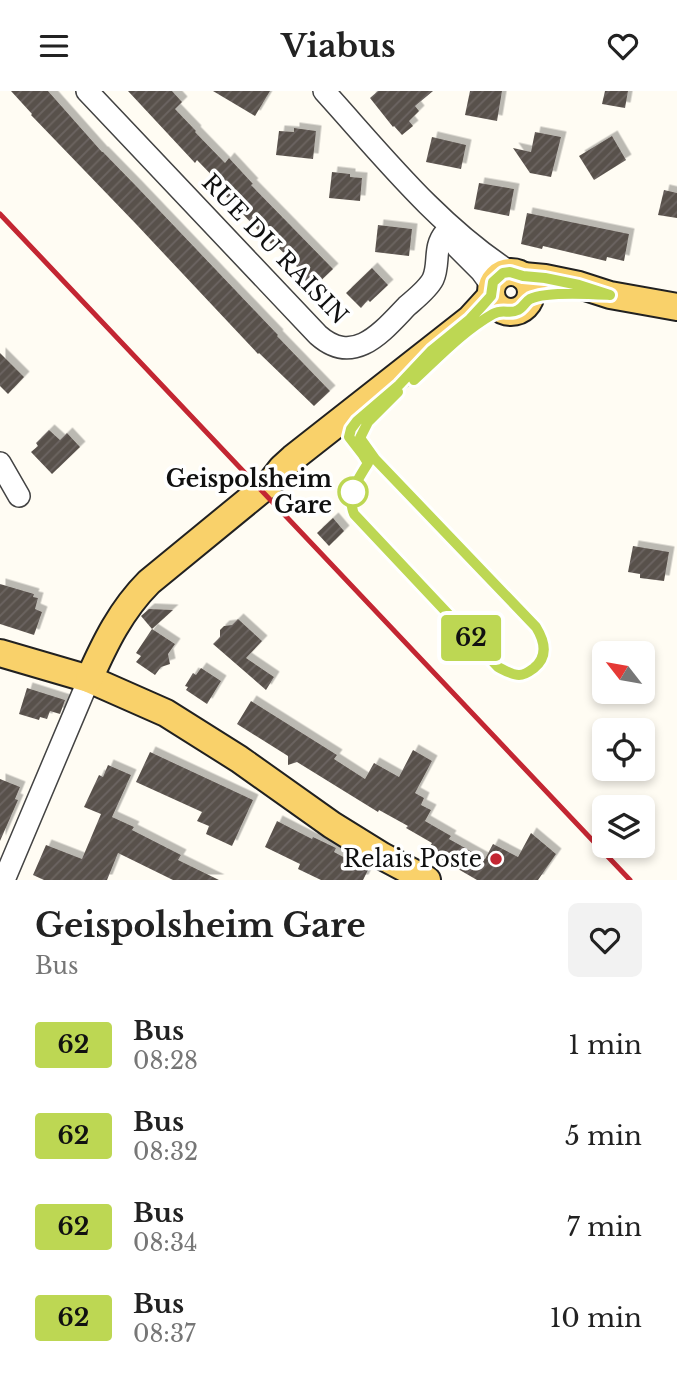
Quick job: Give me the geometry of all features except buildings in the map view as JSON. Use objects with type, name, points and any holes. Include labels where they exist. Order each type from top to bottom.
[{"type":"main road","points":[[89,679],[111,632],[138,593],[169,564],[271,482],[287,463],[508,290],[545,278],[610,295],[677,307]]},
{"type":"main road","points":[[0,653],[89,679],[185,724],[332,825],[427,880]]},
{"type":"street","name":"RUE DU RAISIN","points":[[88,91],[318,335],[335,347],[354,348],[368,342],[432,282],[438,260],[438,245],[445,233]]},
{"type":"street","points":[[324,91],[427,206],[481,252],[508,290]]},
{"type":"street","points":[[427,206],[445,233],[481,271],[508,290]]},
{"type":"street","points":[[0,463],[19,496]]},
{"type":"street","points":[[5,880],[89,679]]},
{"type":"railway","points":[[0,214],[630,880]]},
{"type":"bus line","name":"62","points":[[398,392],[368,422],[360,438],[375,459],[536,627],[543,639],[544,652],[539,664],[530,671],[519,675],[498,667],[354,514],[351,494],[368,463],[349,437],[357,421],[399,385],[432,350],[470,319],[491,296],[493,282],[503,273],[545,278],[610,295],[565,294],[542,297],[529,300],[521,309],[509,312],[503,310],[493,314],[450,346],[414,380]]},
{"type":"place","name":"Geispolsheim Gare","points":[[353,492]]},
{"type":"place","name":"Relais Poste","points":[[496,859]]}]
